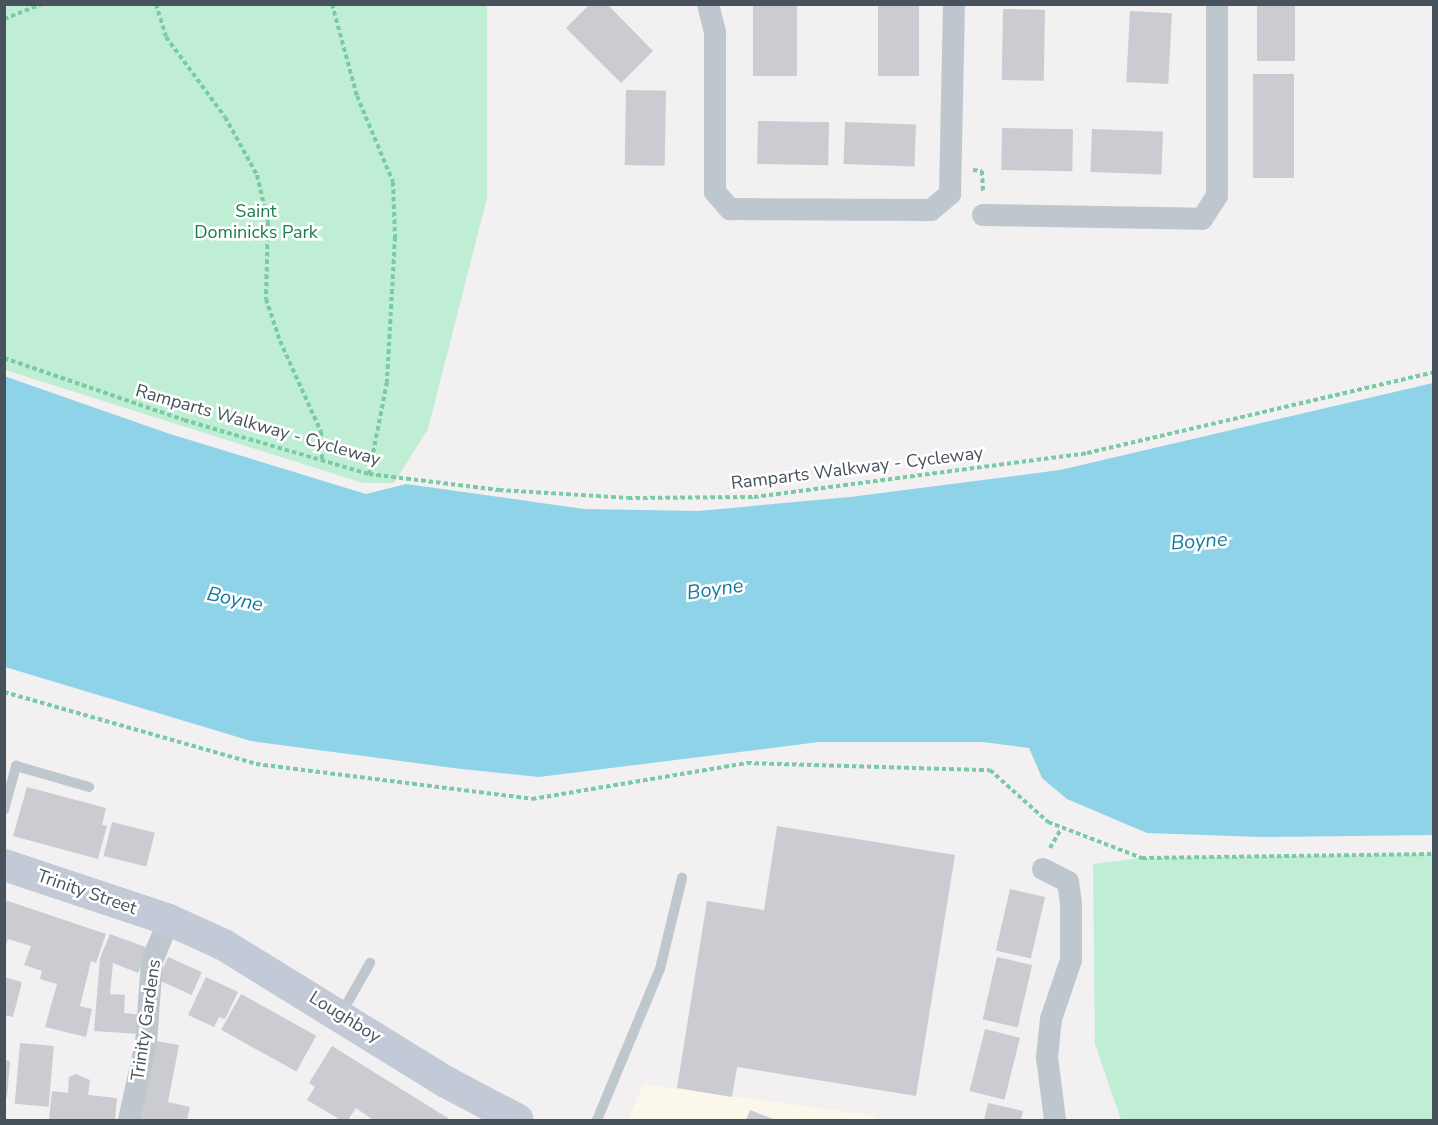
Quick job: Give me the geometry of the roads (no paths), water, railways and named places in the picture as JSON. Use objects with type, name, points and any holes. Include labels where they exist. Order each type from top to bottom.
[{"type":"main road","name":"Trinity Street","points":[[4,865],[168,920]]},
{"type":"main road","name":"Loughboy","points":[[168,920],[224,945],[340,1014],[446,1082],[518,1120]]},
{"type":"street","points":[[708,4],[715,33],[715,192],[730,209],[931,210],[950,194],[954,4]]},
{"type":"street","points":[[983,214],[1202,219],[1217,196],[1217,4]]},
{"type":"street","points":[[1043,869],[1068,882],[1071,904],[1071,960],[1051,1019],[1047,1057],[1055,1120]]},
{"type":"street","name":"Trinity Gardens","points":[[129,1120],[146,1043],[152,961],[168,920]]},
{"type":"lane","points":[[4,810],[16,766],[89,787]]},
{"type":"lane","points":[[597,1120],[660,969],[682,878]]},
{"type":"lane","points":[[340,1014],[370,963]]},
{"type":"water","name":"Boyne","points":[[4,376],[170,434],[366,494],[406,484],[584,509],[698,511],[850,497],[1060,470],[1433,383],[1433,835],[1261,837],[1147,833],[1067,799],[1042,778],[1029,748],[983,742],[819,742],[539,777],[461,769],[251,741],[5,667]]},
{"type":"park label","name":"Saint Dominicks Park","points":[[256,222]]}]
